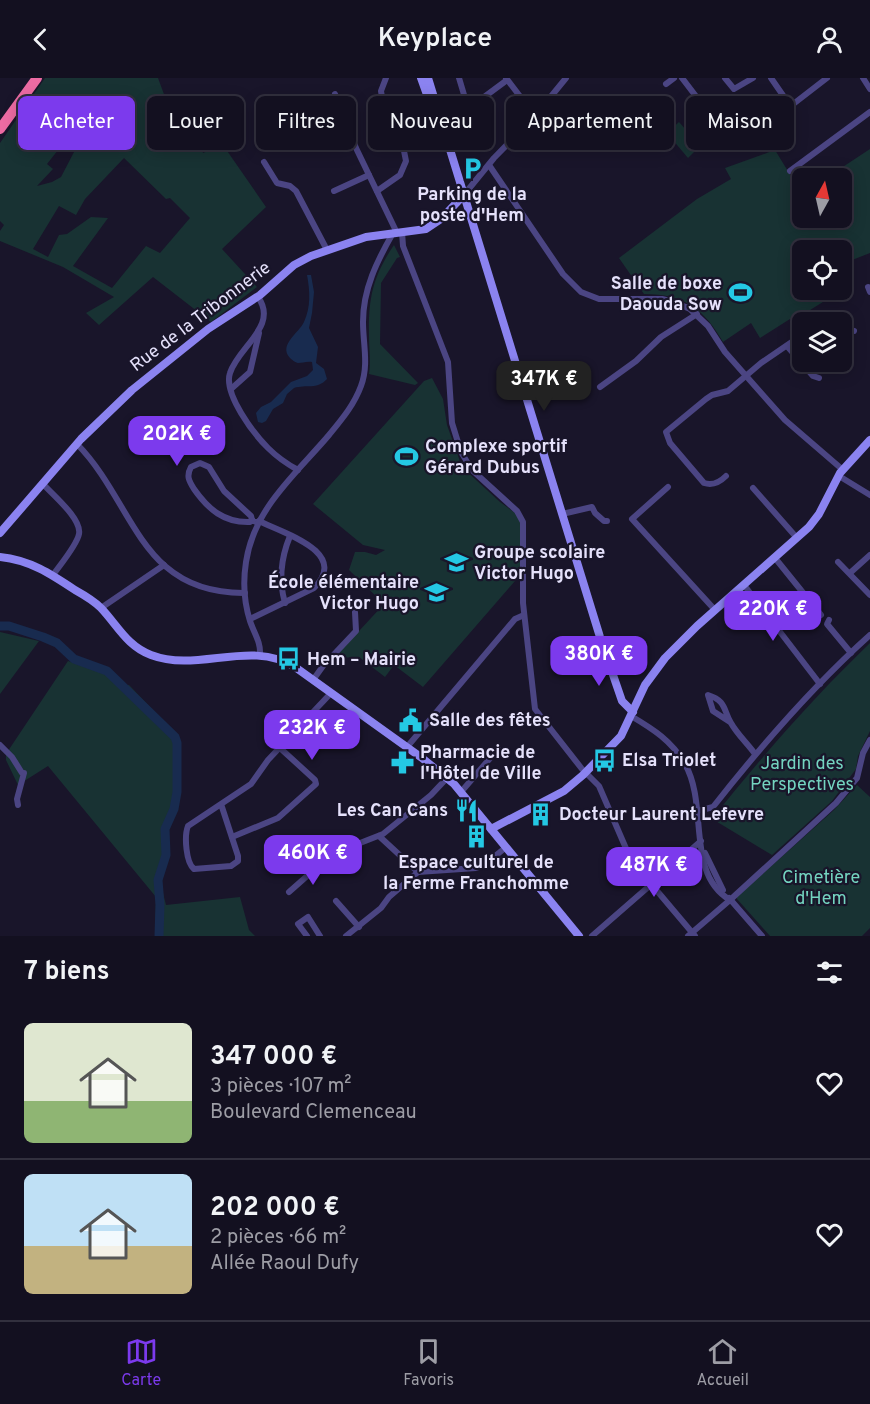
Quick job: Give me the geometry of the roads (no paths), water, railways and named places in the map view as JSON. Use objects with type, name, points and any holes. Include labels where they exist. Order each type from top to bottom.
[{"type":"highway","points":[[0,118],[29,78]]},
{"type":"highway","points":[[0,129],[37,78]]},
{"type":"street","points":[[377,191],[400,175],[406,161],[403,146],[388,118],[382,100],[381,89],[386,78]]},
{"type":"street","points":[[421,78],[427,96]]},
{"type":"street","points":[[428,78],[433,96]]},
{"type":"street","points":[[459,78],[466,102],[473,104],[507,79],[520,96]]},
{"type":"street","points":[[551,96],[566,78]]},
{"type":"street","points":[[666,84],[675,78]]},
{"type":"street","points":[[682,78],[696,96]]},
{"type":"street","points":[[725,78],[734,89],[753,78]]},
{"type":"street","points":[[771,78],[783,96]]},
{"type":"street","points":[[863,78],[870,89]]},
{"type":"street","points":[[794,104],[822,80]]},
{"type":"street","points":[[790,171],[870,112]]},
{"type":"street","points":[[463,196],[506,147]]},
{"type":"street","points":[[356,148],[404,246],[448,362],[452,423],[461,453],[472,470],[522,519],[525,545],[525,615],[535,709],[599,786],[631,860],[692,935],[836,803],[856,778],[863,753],[870,740]]},
{"type":"street","points":[[449,150],[600,637],[618,704],[661,735],[680,756],[694,786],[702,857],[708,875],[762,936]]},
{"type":"street","points":[[264,162],[277,183],[290,186],[296,191],[327,250]]},
{"type":"street","points":[[489,165],[563,274],[581,292],[599,299],[668,300],[686,306],[708,326],[725,352],[785,420],[841,473],[870,495]]},
{"type":"street","points":[[334,191],[369,175]]},
{"type":"street","name":"Rue de la Tribonnerie","points":[[0,533],[77,444],[123,398],[208,329],[258,297],[297,263],[366,237],[420,231],[432,226],[463,196]]},
{"type":"street","points":[[260,655],[260,645],[250,619],[245,593],[247,558],[257,521],[271,500],[346,415],[359,391],[365,365],[363,324],[366,295],[375,265],[396,233]]},
{"type":"street","points":[[231,389],[250,372],[264,314],[258,297]]},
{"type":"street","points":[[600,387],[636,361],[661,337],[697,314]]},
{"type":"street","points":[[260,330],[231,370],[229,379],[231,389],[243,416],[255,433],[275,454],[298,470]]},
{"type":"street","points":[[726,476],[721,481],[712,484],[704,483],[670,443],[666,432],[706,399],[728,391],[761,363],[792,342]]},
{"type":"street","points":[[787,346],[813,376],[819,378]]},
{"type":"street","points":[[491,829],[564,791],[619,739],[648,680],[662,662],[816,518],[841,473],[870,441]]},
{"type":"street","points":[[77,444],[99,470],[140,538],[164,566],[203,586],[228,592],[245,593]]},
{"type":"street","points":[[250,619],[314,588],[324,570],[322,560],[311,546],[257,521],[224,490],[207,465],[200,463],[190,467],[189,481],[202,501],[211,509],[235,521],[257,521]]},
{"type":"street","points":[[43,484],[79,525],[78,537],[53,575]]},
{"type":"street","points":[[668,487],[632,519],[715,610]]},
{"type":"street","points":[[753,488],[797,538]]},
{"type":"street","points":[[562,514],[592,507],[599,518],[607,521]]},
{"type":"street","points":[[285,603],[281,582],[282,563],[290,536]]},
{"type":"street","points":[[850,573],[870,555]]},
{"type":"street","points":[[0,557],[31,563],[53,575],[101,608],[131,644],[158,657],[187,662],[260,655],[286,662],[447,778],[579,936]]},
{"type":"street","points":[[774,558],[821,615]]},
{"type":"street","points":[[838,562],[870,595]]},
{"type":"street","points":[[101,608],[164,566]]},
{"type":"street","points":[[744,585],[820,684]]},
{"type":"street","points":[[313,680],[328,660],[356,631],[355,612]]},
{"type":"street","points":[[407,747],[515,619],[525,615]]},
{"type":"street","points":[[830,620],[828,624],[851,652]]},
{"type":"street","points":[[698,811],[713,807],[756,754],[820,684],[870,635]]},
{"type":"street","points":[[221,804],[238,856],[235,864],[196,870],[190,867],[186,827],[251,784],[280,748],[331,693]]},
{"type":"street","points":[[730,722],[756,754]]},
{"type":"street","points":[[0,745],[24,773],[17,799],[18,805]]},
{"type":"street","points":[[232,837],[280,817],[316,784],[315,780],[280,748]]},
{"type":"street","points":[[461,792],[498,749]]},
{"type":"street","points":[[289,892],[332,854],[379,836],[423,801],[447,778]]},
{"type":"street","points":[[379,836],[418,872]]},
{"type":"street","points":[[592,936],[701,841]]},
{"type":"street","points":[[346,936],[359,927],[418,872],[479,868],[505,848]]},
{"type":"street","points":[[336,901],[359,927]]},
{"type":"street","points":[[307,936],[298,924],[308,917],[320,936]]},
{"type":"water","points":[[307,275],[311,275],[314,292],[309,328],[318,347],[316,363],[324,369],[327,379],[315,386],[294,388],[287,394],[283,403],[273,409],[266,421],[258,422],[256,413],[261,407],[271,402],[291,382],[307,376],[313,370],[312,362],[296,362],[290,358],[286,348],[308,311]]},
{"type":"waterway","points":[[0,626],[9,626],[43,637],[57,643],[74,659],[107,671],[175,737],[177,792],[174,809],[165,829],[166,855],[158,880],[159,936]]},
{"type":"place","name":"Parking de la poste d'Hem","points":[[472,168]]},
{"type":"place","name":"Salle de boxe Daouda Sow","points":[[740,293]]},
{"type":"place","name":"Complexe sportif Gérard Dubus","points":[[407,456]]},
{"type":"place","name":"Groupe scolaire Victor Hugo","points":[[456,562]]},
{"type":"place","name":"École élémentaire Victor Hugo","points":[[437,592]]},
{"type":"place","name":"Hem – Mairie","points":[[289,659]]},
{"type":"place","name":"Salle des fêtes","points":[[411,720]]},
{"type":"place","name":"Elsa Triolet","points":[[604,760]]},
{"type":"place","name":"Pharmacie de l'Hôtel de Ville","points":[[402,762]]},
{"type":"place","name":"Les Can Cans","points":[[466,810]]},
{"type":"place","name":"Docteur Laurent Lefevre","points":[[541,814]]},
{"type":"place","name":"Espace culturel de la Ferme Franchomme","points":[[476,836]]},
{"type":"park label","name":"Jardin des Perspectives","points":[[802,773]]},
{"type":"park label","name":"Cimetière d'Hem","points":[[821,887]]}]
